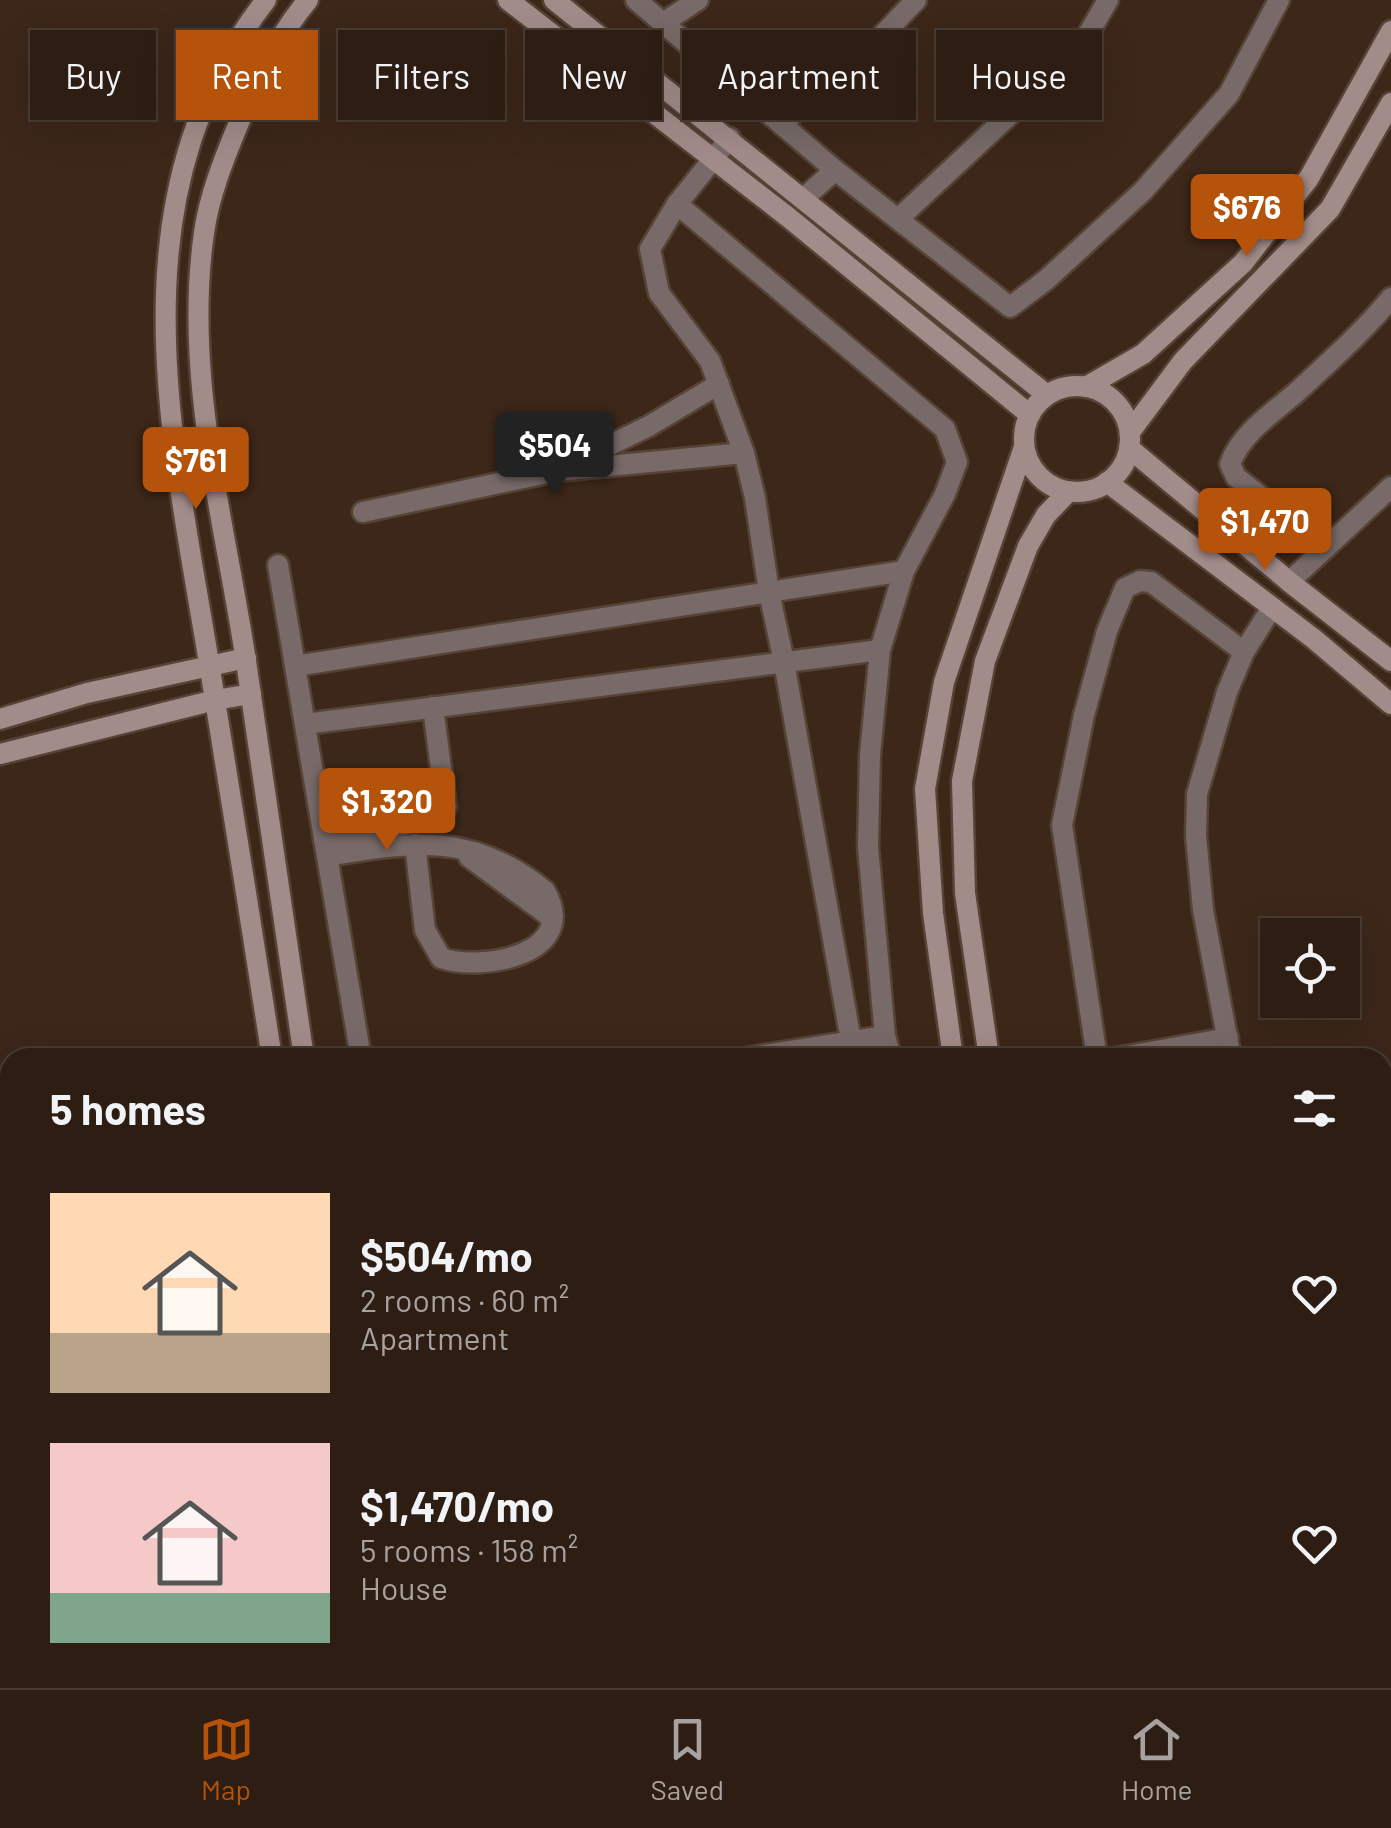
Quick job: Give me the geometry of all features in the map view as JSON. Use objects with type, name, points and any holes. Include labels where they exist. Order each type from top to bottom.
[{"type":"street","points":[[266,0],[244,27],[205,100],[178,178],[169,239],[165,370],[270,1048]]},
{"type":"street","points":[[303,1048],[198,346],[204,230],[222,166],[243,111],[308,0]]},
{"type":"street","points":[[508,0],[713,157],[1030,415]]},
{"type":"street","points":[[554,0],[1047,395]]},
{"type":"street","points":[[636,0],[835,170],[1010,306],[1046,280],[1143,191],[1229,94],[1279,0]]},
{"type":"street","points":[[664,23],[698,0]]},
{"type":"street","points":[[781,124],[876,42],[916,0]]},
{"type":"street","points":[[898,219],[1079,50],[1108,0]]},
{"type":"street","points":[[1086,387],[1143,354],[1243,263],[1309,178],[1391,31]]},
{"type":"street","points":[[1391,103],[1330,208],[1182,361],[1130,440],[1124,464],[1108,482],[1084,492],[1052,487],[1029,463],[1024,447],[1024,430],[1030,415],[1047,395],[1059,389],[1086,387],[1102,392],[1125,416],[1130,440],[1289,582],[1391,661]]},
{"type":"street","points":[[730,138],[676,204],[650,249],[659,293],[710,361],[744,453],[851,1041]]},
{"type":"street","points":[[803,199],[835,170]]},
{"type":"street","points":[[676,204],[946,428],[957,462],[945,494],[904,571],[880,650],[870,756],[868,846],[889,1048]]},
{"type":"street","points":[[1326,548],[1236,477],[1230,464],[1244,441],[1391,298]]},
{"type":"street","points":[[556,471],[649,426],[719,384]]},
{"type":"street","points":[[952,1048],[933,913],[924,789],[944,682],[1024,447]]},
{"type":"street","points":[[363,512],[556,471],[744,453]]},
{"type":"street","points":[[1108,482],[1314,639],[1391,704]]},
{"type":"street","points":[[1289,582],[1391,487]]},
{"type":"street","points":[[988,1048],[965,893],[962,781],[984,661],[1028,546],[1046,515],[1068,492]]},
{"type":"street","points":[[278,565],[358,1048]]},
{"type":"street","points":[[295,666],[904,571]]},
{"type":"street","points":[[1095,1048],[1062,825],[1084,715],[1107,631],[1125,588],[1140,581],[1151,582],[1244,652]]},
{"type":"street","points":[[1230,1048],[1202,910],[1196,794],[1227,692],[1244,652],[1271,609]]},
{"type":"street","points":[[304,724],[880,650]]},
{"type":"street","points":[[0,719],[87,693],[246,658]]},
{"type":"street","points":[[0,754],[251,694]]},
{"type":"street","points":[[326,848],[440,818],[446,807],[433,707]]},
{"type":"street","points":[[326,848],[416,844],[454,846],[552,918],[551,930],[542,942],[512,958],[459,963],[441,958],[425,930],[416,844]]},
{"type":"street","points":[[808,1048],[886,1036]]}]
